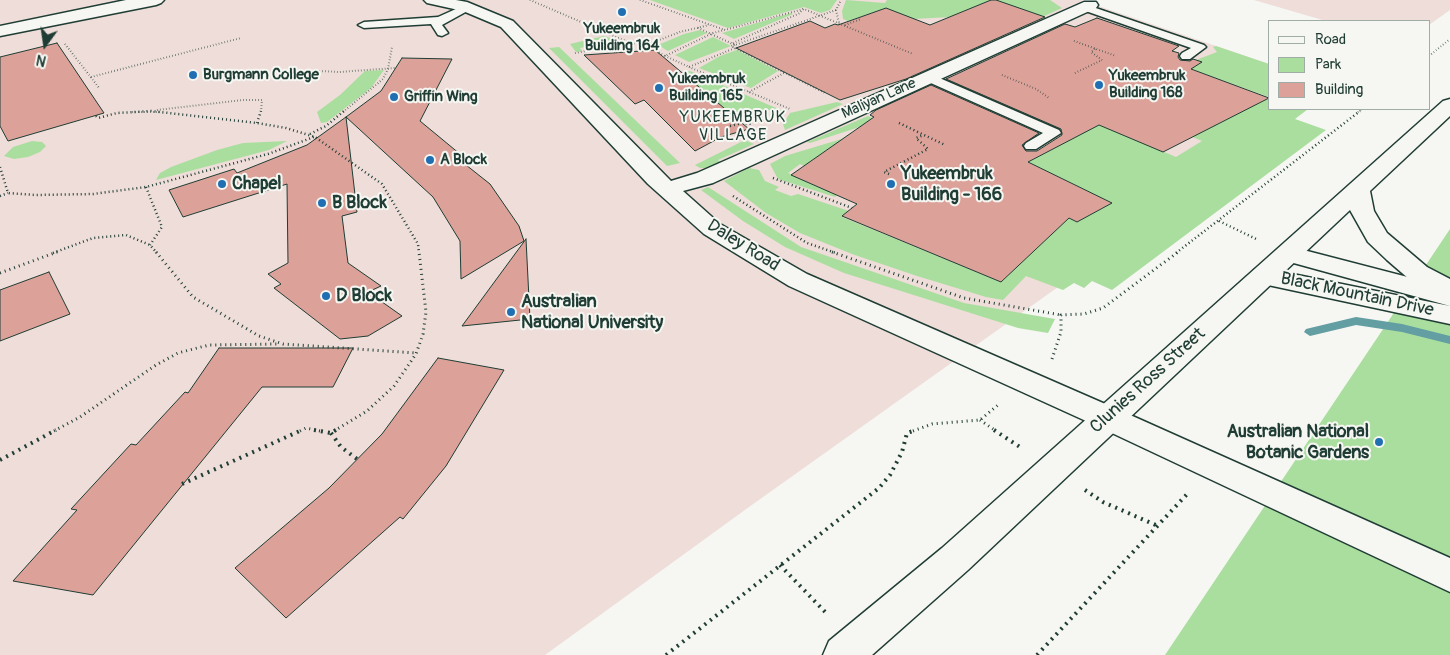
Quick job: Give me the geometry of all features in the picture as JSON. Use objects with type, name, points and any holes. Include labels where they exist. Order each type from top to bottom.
[{"type":"street","points":[[0,31],[156,0]]},
{"type":"street","name":"Daley Road","points":[[432,0],[467,8],[507,24],[574,96],[667,189],[712,229],[798,280],[1108,418],[1450,575]]},
{"type":"street","name":"Maliyan Lane","points":[[667,189],[705,178],[1087,6]]},
{"type":"street","name":"Clunies Ross Street","points":[[850,650],[955,559],[1450,105]]},
{"type":"street","points":[[1359,189],[1362,211],[1377,236],[1418,273],[1450,290]]},
{"type":"street","name":"Black Mountain Drive","points":[[1288,254],[1450,297]]},
{"type":"street","name":"Black Mountain Drive","points":[[1264,276],[1450,315]]},
{"type":"lane","points":[[1087,6],[1200,47],[1186,56]]},
{"type":"lane","points":[[424,22],[441,28],[467,8]]},
{"type":"lane","points":[[928,77],[1054,132],[1031,146]]},
{"type":"path","points":[[530,0],[630,43],[646,45],[689,67],[792,110]]},
{"type":"path","points":[[640,0],[725,30]]},
{"type":"path","points":[[839,23],[836,10],[841,0]]},
{"type":"path","points":[[689,67],[800,14],[804,9]]},
{"type":"path","points":[[665,56],[713,33],[804,9],[918,56],[910,60]]},
{"type":"path","points":[[734,45],[836,10]]},
{"type":"path","points":[[844,25],[861,19]]},
{"type":"path","points":[[646,45],[710,25]]},
{"type":"path","points":[[309,135],[326,126],[375,88],[383,79],[388,69],[392,49],[391,39],[441,28]]},
{"type":"path","points":[[698,28],[713,33],[826,94],[830,92]]},
{"type":"path","points":[[91,77],[242,38]]},
{"type":"path","points":[[1066,38],[1116,56]]},
{"type":"path","points":[[61,39],[100,90]]},
{"type":"path","points":[[1430,55],[1450,40]]},
{"type":"path","points":[[574,53],[630,43]]},
{"type":"path","points":[[1075,73],[1102,60],[1091,52],[1096,49]]},
{"type":"path","points":[[964,61],[1036,88],[1049,98]]},
{"type":"path","points":[[318,71],[395,68]]},
{"type":"path","points":[[749,92],[784,73]]},
{"type":"path","points":[[96,116],[98,118],[116,114],[243,100],[262,100],[261,112],[257,123]]},
{"type":"path","points":[[732,196],[807,243],[964,298],[1061,315],[1084,314],[1103,308],[1219,221],[1361,110]]},
{"type":"path","points":[[151,111],[257,123],[315,136],[382,184],[418,244],[426,312],[423,334],[416,354],[394,386],[367,411],[331,433],[306,428],[182,484]]},
{"type":"path","points":[[894,120],[945,145]]},
{"type":"path","points":[[740,132],[731,126],[742,123]]},
{"type":"path","points":[[889,174],[884,172],[928,149],[916,138],[924,135]]},
{"type":"path","points":[[0,196],[8,193],[35,196],[68,195],[146,187],[268,154],[315,136]]},
{"type":"path","points":[[761,152],[773,180],[852,208]]},
{"type":"path","points":[[0,167],[8,193]]},
{"type":"path","points":[[146,187],[162,227],[150,245]]},
{"type":"path","points":[[1219,221],[1288,254]]},
{"type":"path","points":[[0,273],[93,238],[126,235],[150,245],[193,297],[259,336],[283,344]]},
{"type":"path","points":[[1052,359],[1061,332],[1061,315]]},
{"type":"path","points":[[0,460],[80,417],[156,365],[178,353],[209,345],[283,344],[416,354]]},
{"type":"path","points":[[666,655],[879,488],[890,476],[902,452],[907,433],[932,424],[980,420]]},
{"type":"path","points":[[331,433],[341,447],[358,459]]},
{"type":"path","points":[[1037,655],[1213,466]]},
{"type":"path","points":[[780,565],[850,650]]},
{"type":"shaded area","name":"Australian National University","points":[[0,0],[1081,0],[1268,64],[1268,110],[1307,110],[749,507],[545,655],[0,655]]},
{"type":"shaded area","points":[[1254,0],[1450,0],[1450,10],[1430,24],[1430,20],[1323,20]]},
{"type":"green space","points":[[650,0],[837,0],[830,10],[821,13],[804,7],[728,28]]},
{"type":"green space","points":[[846,0],[885,3],[887,0],[991,0],[950,17],[913,19],[886,8],[848,21],[843,19],[842,11]]},
{"type":"green space","points":[[996,0],[1050,0],[1062,8],[1042,17]]},
{"type":"green space","points":[[793,14],[734,39],[722,33]]},
{"type":"green space","points":[[700,30],[707,33],[668,51],[658,45],[684,34]]},
{"type":"green space","points":[[604,36],[616,40],[580,48],[582,51],[576,52],[570,44]]},
{"type":"green space","points":[[713,37],[731,46],[689,62],[675,55]]},
{"type":"green space","points":[[1216,46],[1268,64],[1268,97],[1191,69],[1201,62],[1196,60],[1217,52],[1213,47]]},
{"type":"green space","points":[[559,47],[680,163],[667,166],[549,48]]},
{"type":"green space","points":[[737,50],[778,71],[751,88],[699,68],[720,56]]},
{"type":"green space","points":[[384,70],[371,88],[327,122],[321,123],[317,112],[340,95],[365,71]]},
{"type":"green space","points":[[690,71],[783,111],[778,114],[770,114],[770,110],[748,110],[748,114],[735,117],[682,73]]},
{"type":"green space","points":[[986,73],[1044,101],[1176,157],[1202,141],[1142,116],[1244,110],[1268,98],[1268,110],[1307,110],[1295,119],[1326,130],[1112,290],[1092,281],[1084,288],[1074,283],[1063,290],[1026,276],[1003,300],[986,297],[917,276],[852,254],[800,233],[766,213],[724,181],[749,168],[759,170],[765,181],[779,187],[775,190],[791,196],[798,194],[849,211],[842,217],[1001,282],[1016,191],[1077,222],[1112,203],[1028,162],[1046,153],[1066,132],[956,84]]},
{"type":"green space","points":[[837,102],[843,104],[785,130],[783,124],[790,113]]},
{"type":"green space","points":[[868,116],[878,121],[810,143],[807,142]]},
{"type":"green space","points":[[888,125],[822,154],[804,166],[800,164],[788,173],[837,195],[835,197],[778,179],[770,164],[785,156]]},
{"type":"green space","points":[[745,140],[754,144],[718,160],[720,162],[706,168],[700,168],[695,165]]},
{"type":"green space","points":[[32,141],[42,142],[46,146],[40,152],[28,157],[14,159],[4,156],[13,147]]},
{"type":"green space","points":[[287,141],[269,150],[156,180],[160,173],[171,167],[217,150],[243,143]]},
{"type":"green space","points":[[708,187],[801,247],[964,303],[1055,319],[1048,333],[1018,328],[844,273],[785,247],[743,221],[701,190]]},
{"type":"green space","name":"Australian National Botanic Gardens","points":[[1450,229],[1450,655],[1165,655]]},
{"type":"building","points":[[991,0],[996,0],[1045,17],[906,79],[840,100],[736,48],[810,21],[825,28],[886,8],[930,25]]},
{"type":"building","points":[[1097,18],[1179,46],[1172,51],[1179,53],[1178,57],[1180,60],[1190,61],[1193,59],[1202,62],[1191,69],[1268,99],[1163,152],[1099,125],[1028,162],[1112,203],[1077,222],[1069,218],[1001,282],[842,216],[857,204],[791,175],[874,117],[870,115],[876,110],[931,85],[1039,133],[1022,145],[1026,151],[1037,151],[1062,135],[1061,129],[946,79],[1065,24],[1075,27]]},
{"type":"building","points":[[57,43],[104,113],[8,141],[0,126],[0,57]]},
{"type":"building","name":"Yukeembruk Building 165","points":[[655,50],[749,129],[721,137],[695,151],[644,100],[635,104],[584,55]]},
{"type":"building","points":[[402,58],[452,59],[420,121],[466,159],[461,161],[490,184],[519,226],[524,241],[461,279],[460,241],[433,197],[346,117],[381,91]]},
{"type":"building","points":[[346,117],[357,212],[342,216],[348,263],[381,286],[368,292],[402,316],[368,336],[340,339],[274,288],[281,284],[268,274],[288,263],[287,184],[183,217],[169,190],[234,169],[237,173],[307,145]]},
{"type":"building","points":[[526,239],[530,319],[462,326]]},
{"type":"building","points":[[49,272],[70,314],[0,341],[0,290]]},
{"type":"building","points":[[219,348],[353,348],[333,387],[262,387],[93,595],[13,581],[77,510],[71,509],[131,444],[136,445],[185,392],[188,393]]},
{"type":"building","points":[[438,358],[504,370],[446,466],[403,519],[400,517],[286,618],[235,568],[329,488],[382,434]]},
{"type":"waterway","points":[[1310,332],[1356,321],[1402,328],[1450,340]]},
{"type":"place","name":"Yukeembruk Building 164","points":[[622,12]]},
{"type":"place","name":"Burgmann College","points":[[193,75]]},
{"type":"place","name":"Yukeembruk Building 168","points":[[1099,85]]},
{"type":"place","name":"Yukeembruk Building 165","points":[[659,88]]},
{"type":"place","name":"Griffin Wing","points":[[394,97]]},
{"type":"place","name":"A Block","points":[[430,160]]},
{"type":"place","name":"Chapel","points":[[222,184]]},
{"type":"place","name":"Yukeembruk Building - 166","points":[[891,184]]},
{"type":"place","name":"B Block","points":[[322,203]]},
{"type":"place","name":"D Block","points":[[326,296]]},
{"type":"place","name":"Australian National University","points":[[511,312]]},
{"type":"place","name":"Australian National Botanic Gardens","points":[[1379,442]]},
{"type":"district","name":"YUKEEMBRUK VILLAGE","points":[[733,127]]}]
